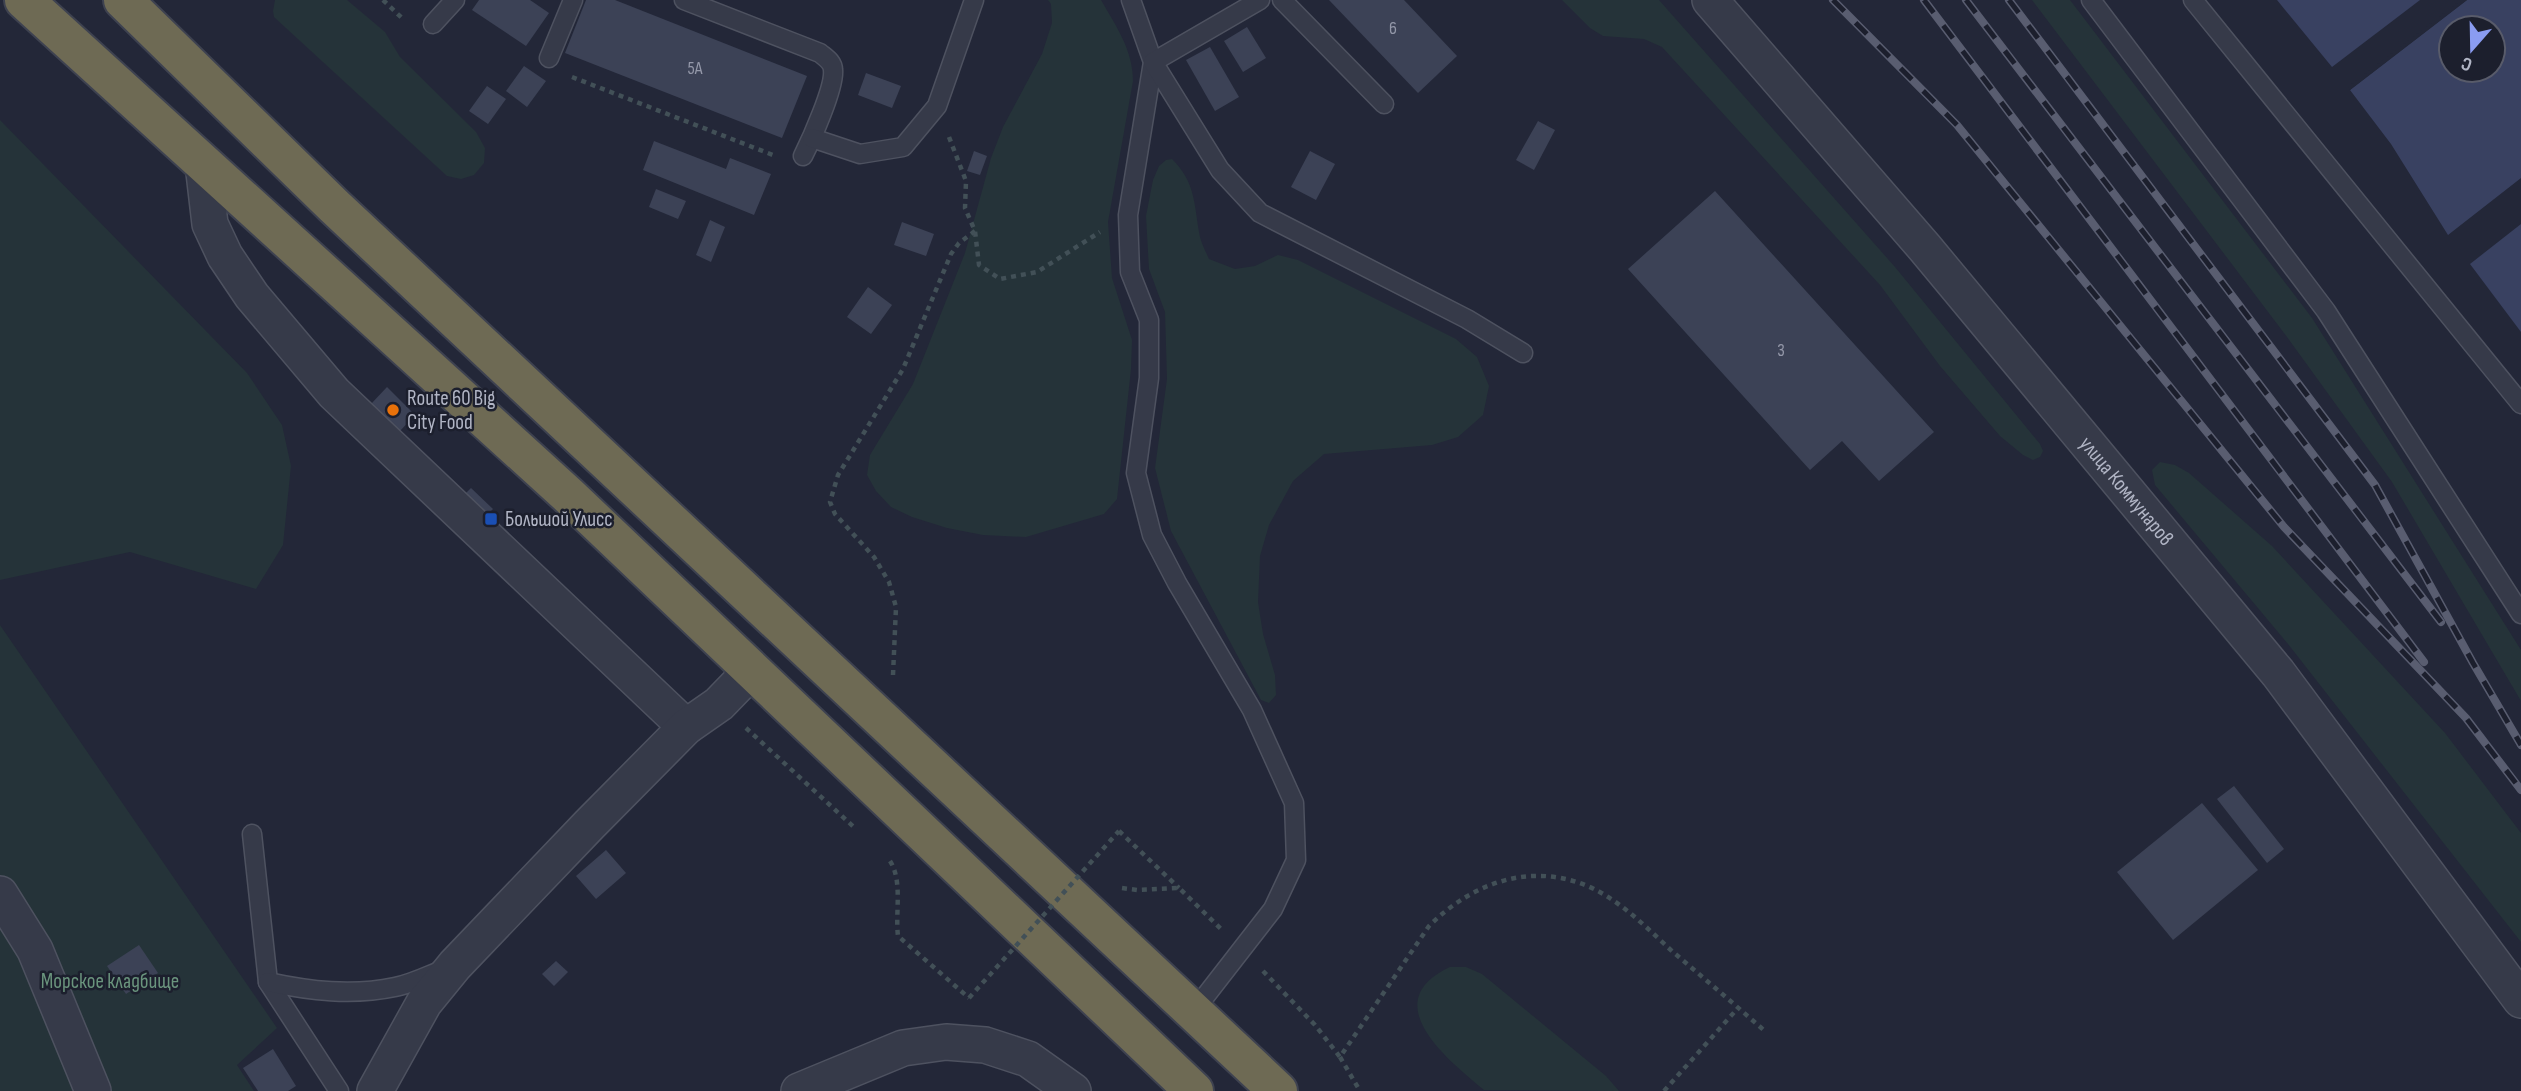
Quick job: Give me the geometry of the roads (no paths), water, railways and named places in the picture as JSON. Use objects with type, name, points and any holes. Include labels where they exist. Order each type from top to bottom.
[{"type":"highway","points":[[24,0],[568,495],[1194,1091]]},
{"type":"highway","points":[[123,0],[344,215],[1278,1091]]},
{"type":"street","name":"улица Коммунаров","points":[[1710,0],[1934,259],[2278,673],[2521,1000]]},
{"type":"street","points":[[203,164],[210,224],[225,256],[252,296],[334,393],[686,727]]},
{"type":"street","points":[[375,1091],[424,1003],[455,965],[686,727],[719,704],[752,670]]},
{"type":"street","points":[[0,894],[35,950],[93,1091]]},
{"type":"street","points":[[799,1091],[903,1048],[946,1042],[985,1045],[1028,1059],[1073,1091]]},
{"type":"lane","points":[[433,24],[455,0]]},
{"type":"lane","points":[[550,58],[573,0]]},
{"type":"lane","points":[[684,0],[820,53],[830,60],[833,71],[831,84],[803,156]]},
{"type":"lane","points":[[812,138],[860,154],[903,147],[937,106],[974,0]]},
{"type":"lane","points":[[1131,0],[1153,62],[1220,170],[1260,213],[1467,319],[1523,353]]},
{"type":"lane","points":[[1153,62],[1259,0]]},
{"type":"lane","points":[[1282,0],[1384,103]]},
{"type":"lane","points":[[2091,0],[2326,312],[2521,614]]},
{"type":"lane","points":[[2193,0],[2521,404]]},
{"type":"lane","points":[[1153,62],[1128,215],[1130,272],[1149,320],[1149,378],[1136,473],[1152,536],[1252,710],[1294,803],[1296,860],[1273,909],[1194,1012]]},
{"type":"lane","points":[[252,834],[268,982],[339,1091]]},
{"type":"lane","points":[[268,982],[312,991],[360,991],[396,987],[455,965]]},
{"type":"water","points":[[2277,0],[2420,0],[2332,67]]},
{"type":"water","points":[[2467,0],[2521,0],[2521,178],[2448,235],[2391,144],[2350,90],[2437,23],[2437,84],[2507,84],[2507,14],[2449,14]]},
{"type":"water","points":[[2521,224],[2521,332],[2470,264]]},
{"type":"railway","points":[[1833,0],[1957,125],[2284,527],[2466,718],[2521,790]]},
{"type":"railway","points":[[1924,0],[2424,662]]},
{"type":"railway","points":[[1966,0],[2441,622]]},
{"type":"railway","points":[[2009,0],[2375,485],[2521,745]]},
{"type":"place","name":"Route 60 Big City Food","points":[[393,410]]},
{"type":"place","name":"Большой Улисс","points":[[491,519]]},
{"type":"park label","name":"Морское кладбище","points":[[110,981]]}]
